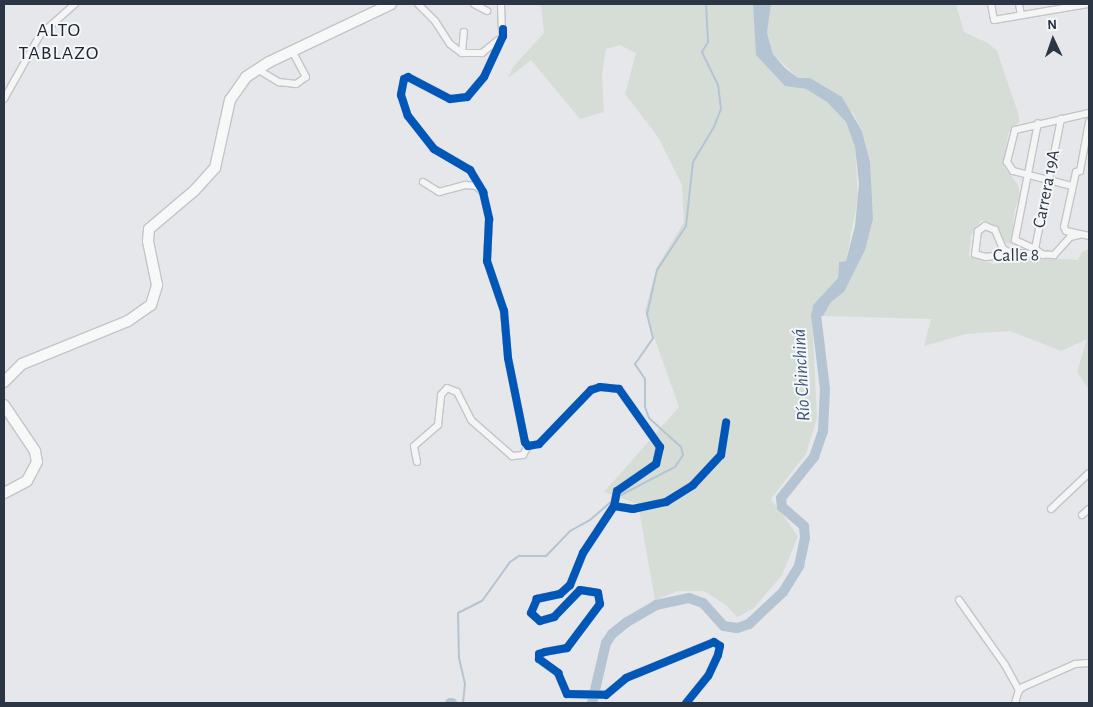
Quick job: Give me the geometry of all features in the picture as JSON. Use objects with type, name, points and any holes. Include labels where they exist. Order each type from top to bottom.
[{"type":"main road","points":[[4,382],[22,364],[128,321],[151,305],[156,284],[148,241],[149,229],[196,190],[215,168],[230,100],[239,84],[257,69],[391,4]]},
{"type":"main road","points":[[4,404],[34,450],[37,462],[27,481],[4,493]]},
{"type":"street","points":[[4,99],[40,35],[75,4]]},
{"type":"street","points":[[418,4],[435,21],[450,44],[462,53],[476,55],[487,51],[496,43],[503,29]]},
{"type":"street","points":[[474,4],[487,11],[485,4]]},
{"type":"street","points":[[417,462],[414,446],[438,425],[441,395],[447,388],[457,392],[471,420],[512,456],[523,455],[528,446],[512,385],[504,311],[488,261],[489,219],[483,192],[470,170],[434,149],[408,116],[403,106],[402,85],[404,79],[413,77],[450,99],[467,97],[484,77],[503,36],[501,4]]},
{"type":"street","points":[[991,4],[994,20],[1021,15],[1044,7],[1088,4]]},
{"type":"street","points":[[1020,4],[1021,15]]},
{"type":"street","points":[[462,53],[464,32]]},
{"type":"street","points":[[257,69],[279,82],[299,82],[306,77],[292,51]]},
{"type":"street","points":[[1072,186],[1026,176],[1013,171],[1007,162],[1015,130],[1038,123],[1089,113]]},
{"type":"street","name":"Carrera 19A","points":[[1043,255],[1035,249],[1061,119]]},
{"type":"street","points":[[1080,171],[1089,122]]},
{"type":"street","points":[[1035,249],[1015,240],[1026,176],[1038,123]]},
{"type":"street","points":[[1089,173],[1076,172],[1064,227],[1079,235],[1089,236]]},
{"type":"street","points":[[423,182],[440,192],[466,185],[476,186],[483,192]]},
{"type":"street","name":"Calle 8","points":[[1011,253],[1003,249],[995,230],[981,227],[975,254],[986,257],[1011,253],[1043,255],[1058,253],[1070,238],[1079,235]]},
{"type":"street","points":[[528,446],[538,444],[591,390],[600,387],[619,388],[656,441],[660,454],[656,464],[618,491],[614,506],[583,553],[570,585],[560,594],[537,599],[531,608],[533,618],[547,620],[560,613],[571,597],[580,590],[593,590],[601,598],[597,609],[567,648],[539,654],[542,662],[558,673],[567,694],[606,695],[626,678],[714,642],[720,646],[718,655],[708,676],[686,703]]},
{"type":"street","points":[[614,506],[624,509],[648,507],[681,495],[721,455],[725,448],[726,422]]},
{"type":"street","points":[[1051,509],[1089,473]]},
{"type":"street","points":[[1082,515],[1089,509]]},
{"type":"street","points":[[959,600],[1005,665],[1019,690]]},
{"type":"street","points":[[1015,703],[1019,690],[1062,668],[1089,663]]},
{"type":"shaded area","points":[[541,4],[753,4],[757,56],[785,86],[806,89],[827,102],[846,122],[855,147],[858,198],[846,261],[839,262],[838,278],[813,305],[817,418],[806,454],[771,499],[798,536],[782,575],[754,608],[737,617],[726,605],[704,591],[678,591],[655,600],[638,504],[604,492],[679,407],[645,311],[657,267],[684,222],[682,185],[658,137],[625,94],[636,53],[620,45],[606,49],[602,76],[604,112],[580,119],[531,60],[508,78],[513,67],[544,33]]},
{"type":"shaded area","points":[[771,4],[956,4],[964,32],[988,43],[997,51],[1019,116],[1019,122],[1008,133],[1004,167],[1018,185],[1020,195],[1015,209],[1011,244],[1006,243],[992,224],[981,220],[971,235],[969,256],[994,264],[1028,257],[1078,260],[1082,252],[1089,249],[1089,390],[1077,372],[1087,339],[1061,351],[1010,331],[966,334],[924,346],[931,319],[823,316],[831,302],[844,292],[870,162],[862,130],[853,113],[810,78],[798,78],[773,54],[767,33]]},
{"type":"water","points":[[753,4],[771,4],[767,33],[773,54],[785,68],[798,78],[810,78],[842,97],[862,131],[870,162],[873,219],[865,250],[844,292],[831,302],[823,316],[812,313],[813,305],[838,278],[839,262],[846,261],[855,226],[859,184],[855,147],[846,122],[827,102],[806,89],[785,86],[756,55]]},
{"type":"waterway","points":[[621,495],[675,467],[683,455],[681,447],[649,418],[645,407],[645,379],[635,364],[653,338],[647,314],[657,270],[686,226],[693,162],[714,127],[721,109],[718,85],[702,52],[708,42],[706,4]]},
{"type":"waterway","name":"Río Chinchiná","points":[[592,703],[606,643],[612,634],[627,622],[656,605],[689,598],[703,603],[724,626],[737,628],[749,624],[783,592],[799,566],[805,538],[804,526],[782,507],[781,498],[814,457],[823,431],[825,389],[816,315],[823,305]]},
{"type":"waterway","points":[[463,703],[465,684],[459,657],[458,613],[482,601],[510,562],[519,556],[546,556],[570,531],[590,520],[614,499]]},
{"type":"cycle path","points":[[503,29],[503,36],[484,77],[467,97],[450,99],[408,77],[404,79],[401,95],[408,116],[434,149],[470,170],[483,192],[489,219],[487,261],[504,311],[508,358],[525,442],[528,446],[539,444],[591,390],[600,387],[619,389],[660,447],[656,464],[617,491],[614,506],[633,509],[666,502],[693,485],[721,455],[726,422]]},
{"type":"cycle path","points":[[614,506],[583,553],[570,585],[560,594],[537,599],[531,613],[540,621],[554,617],[580,590],[598,593],[600,604],[567,648],[539,654],[539,659],[558,673],[567,694],[606,695],[626,678],[714,642],[720,646],[718,655],[708,676],[686,703]]},
{"type":"district","name":"ALTO TABLAZO","points":[[59,42]]}]
